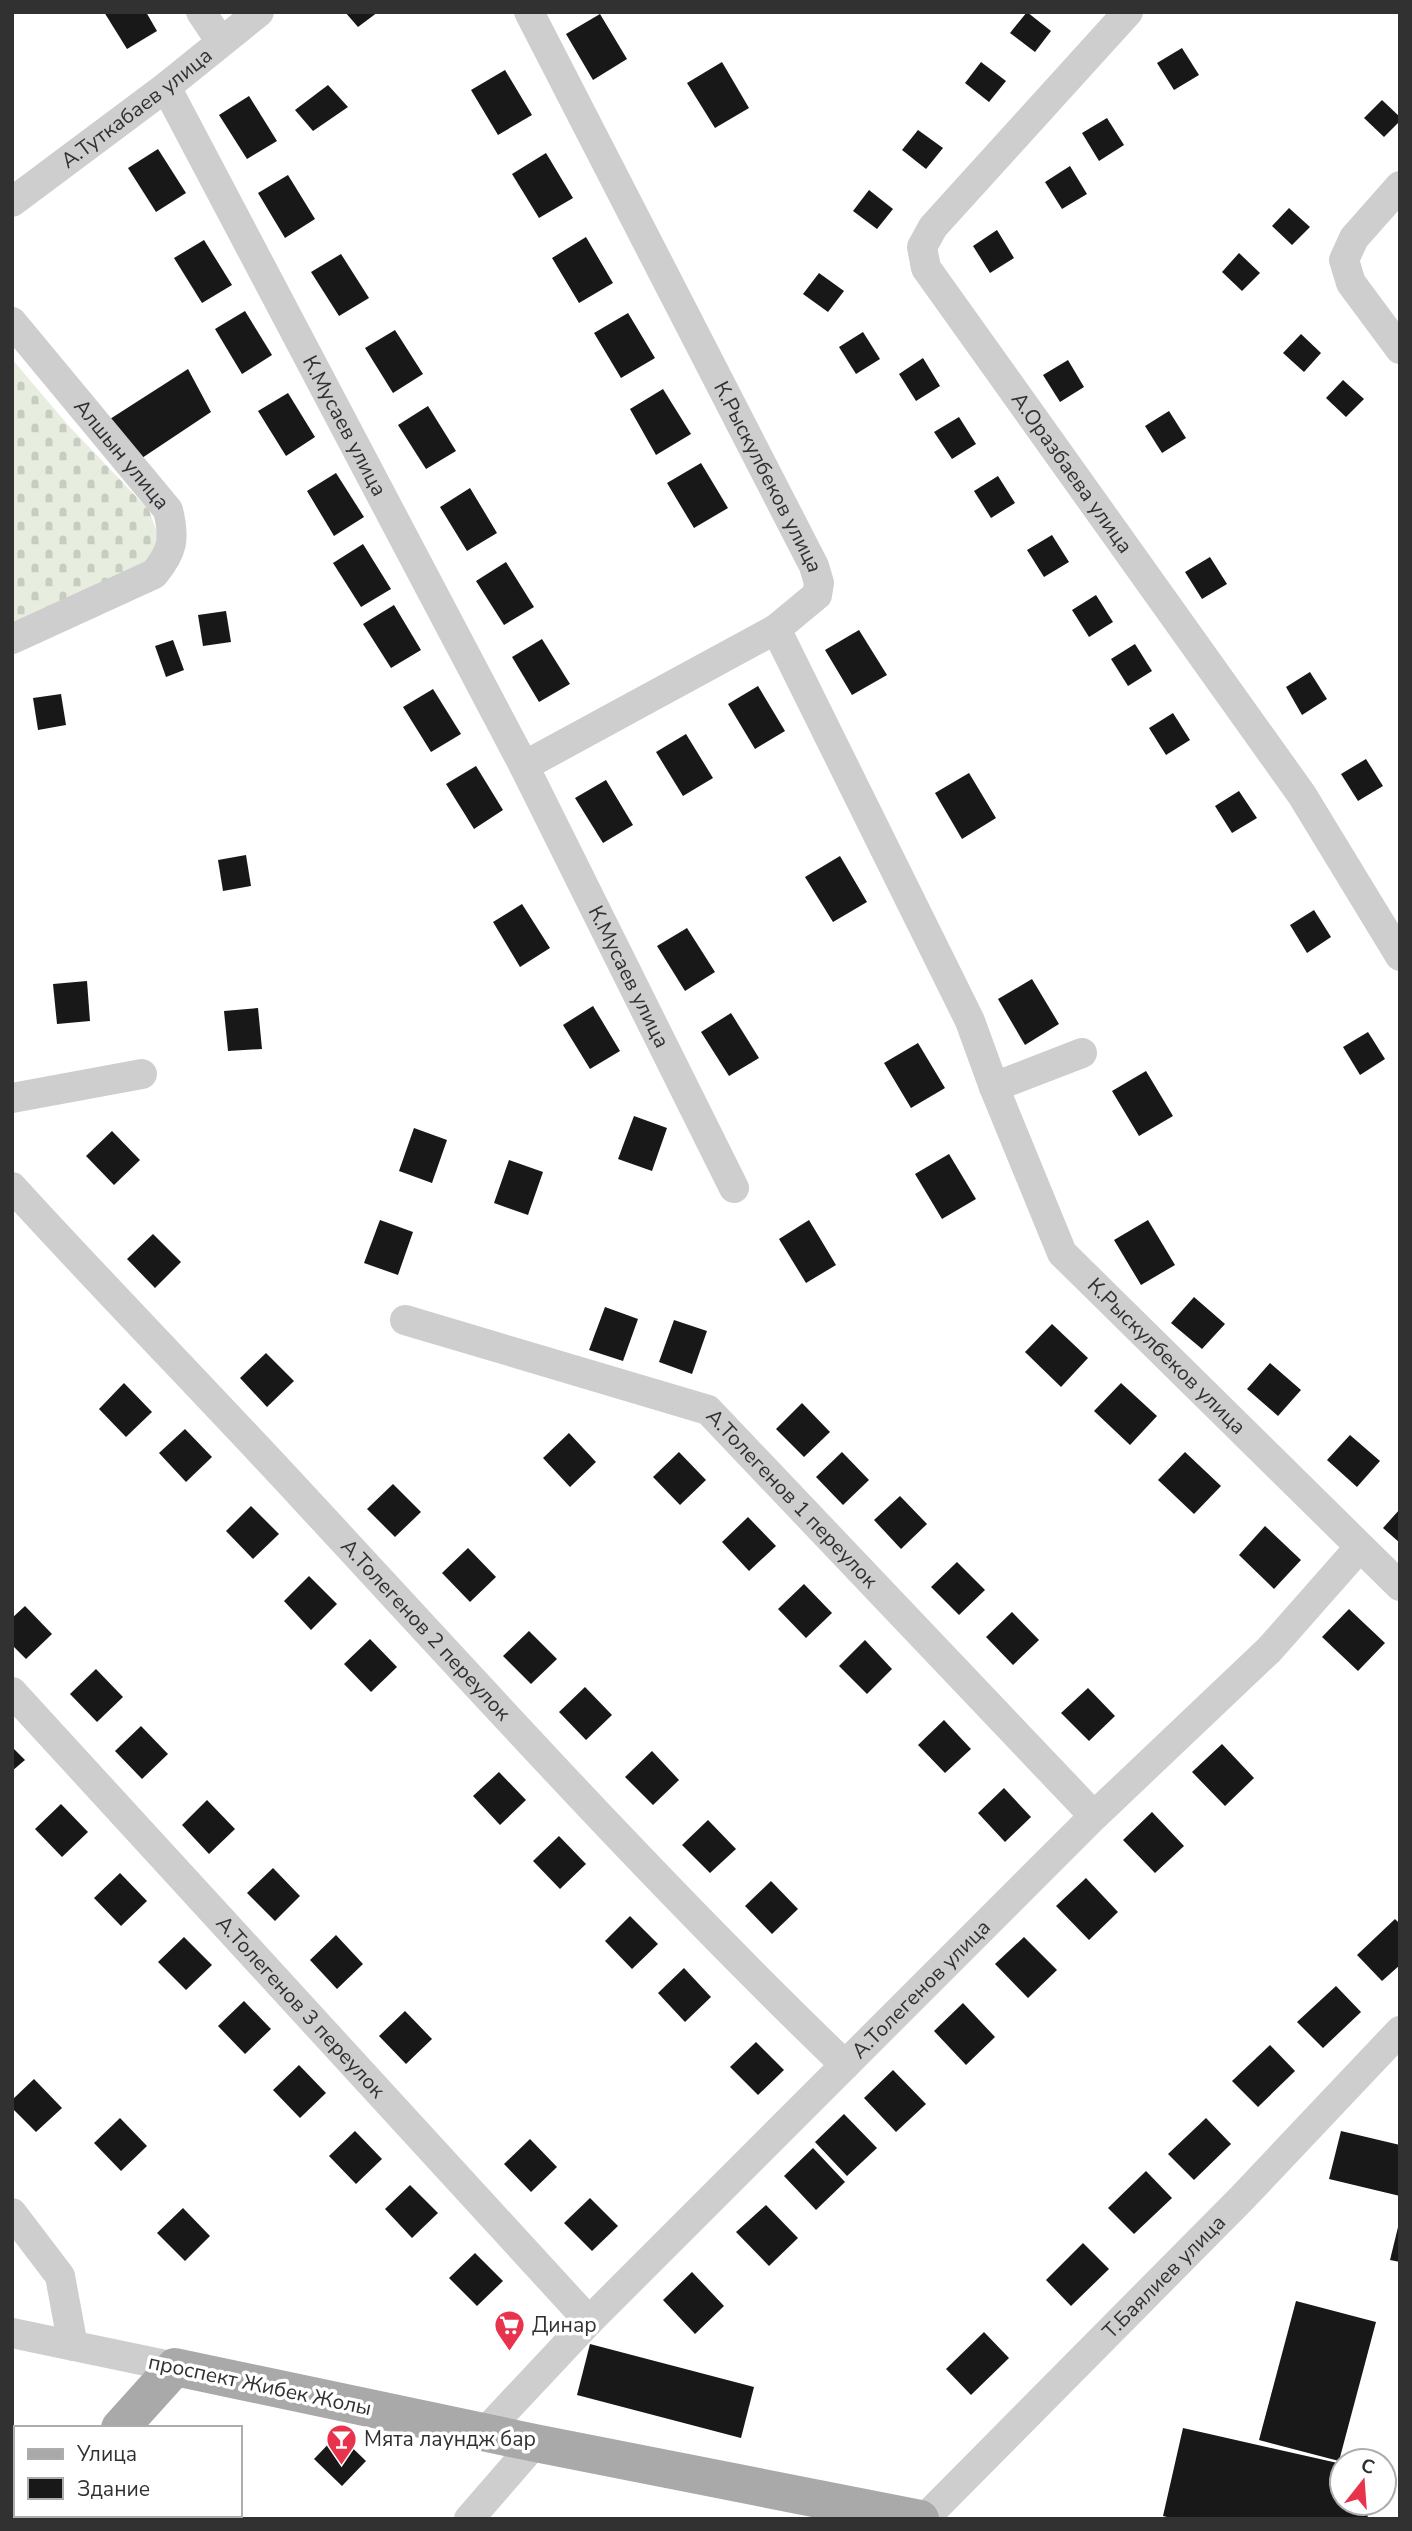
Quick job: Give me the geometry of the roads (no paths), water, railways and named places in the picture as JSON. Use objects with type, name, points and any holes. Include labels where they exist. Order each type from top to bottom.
[{"type":"main road","name":"проспект Жибек Жолы","points":[[175,2367],[863,2514],[923,2519]]},
{"type":"main road","points":[[122,2426],[175,2367]]},
{"type":"street","points":[[201,12],[221,42]]},
{"type":"street","name":"А.Туткабаев улица","points":[[12,202],[166,87],[258,12]]},
{"type":"street","name":"К.Рыскулбеков улица","points":[[529,12],[814,566],[819,583],[817,595],[776,629],[970,1021],[1062,1253],[1400,1586]]},
{"type":"street","name":"А.Оразбаева улица","points":[[1128,12],[933,227],[922,247],[926,268],[1302,795],[1400,956]]},
{"type":"street","name":"К.Мусаев улица","points":[[166,87],[524,766],[734,1188]]},
{"type":"street","points":[[1400,186],[1354,238],[1344,260],[1351,283],[1400,349]]},
{"type":"street","name":"Алшын улица","points":[[12,322],[168,510],[173,533],[168,557],[154,574],[12,639]]},
{"type":"street","points":[[524,766],[776,629]]},
{"type":"street","points":[[994,1087],[1082,1053]]},
{"type":"street","points":[[12,1098],[142,1074]]},
{"type":"street","name":"А.Толегенов 2 переулок","points":[[12,1187],[520,1733],[777,2000],[845,2065]]},
{"type":"street","name":"А.Толегенов 1 переулок","points":[[405,1320],[708,1410],[1094,1816]]},
{"type":"street","name":"А.Толегенов улица","points":[[484,2433],[589,2321],[1094,1816],[1269,1650],[1359,1548]]},
{"type":"street","name":"А.Толегенов 3 переулок","points":[[12,1692],[589,2321]]},
{"type":"street","name":"Т.Баялиев улица","points":[[923,2519],[1242,2197],[1400,2031]]},
{"type":"street","points":[[12,2213],[60,2276],[73,2346]]},
{"type":"street","name":"проспект Жибек Жолы","points":[[12,2333],[175,2367]]},
{"type":"street","points":[[469,2519],[534,2443]]},
{"type":"place","name":"Динар","points":[[509,2352]]},
{"type":"place","name":"Мята лаундж бар","points":[[341,2466]]}]
